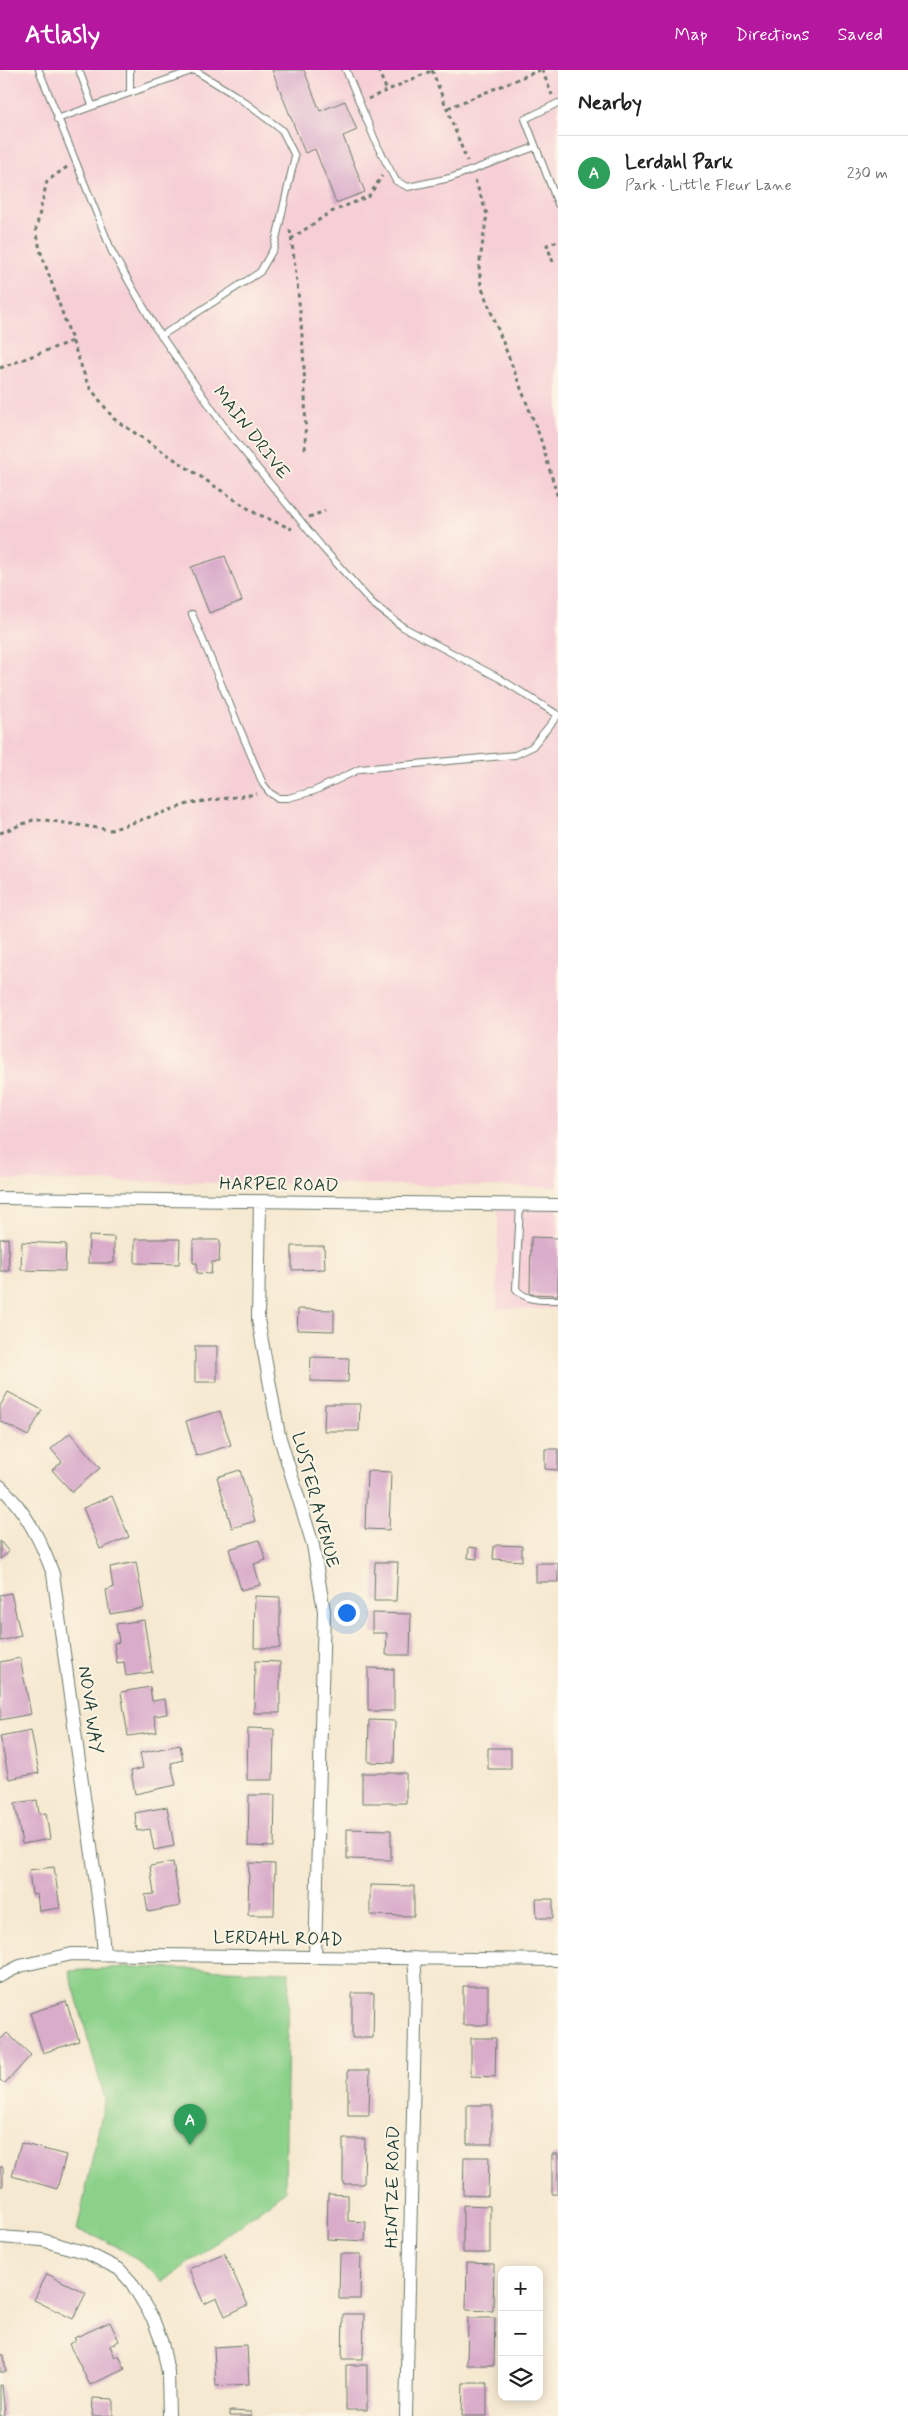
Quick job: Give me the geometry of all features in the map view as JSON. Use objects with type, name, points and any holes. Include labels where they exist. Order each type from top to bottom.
[{"type":"street","name":"HARPER ROAD","points":[[0,1198],[558,1205]]},
{"type":"street","name":"LUSTER AVENUE","points":[[260,1202],[258,1319],[280,1435],[313,1546],[324,1611],[316,1957]]},
{"type":"street","name":"NOVA WAY","points":[[0,1486],[22,1511],[40,1539],[53,1574],[101,1919],[104,1954]]},
{"type":"street","name":"LERDAHL ROAD","points":[[0,1976],[20,1966],[72,1954],[558,1960]]},
{"type":"street","name":"HINTZE ROAD","points":[[406,2416],[416,1984],[414,1958]]},
{"type":"street","points":[[0,2237],[42,2240],[87,2253],[119,2269],[131,2282],[153,2319],[162,2343],[168,2372],[169,2416]]},
{"type":"lane","name":"MAIN DRIVE","points":[[39,70],[74,162],[112,252],[161,336],[228,432],[303,521],[322,547],[372,603],[396,621],[499,678],[558,715]]},
{"type":"lane","points":[[79,70],[92,106]]},
{"type":"lane","points":[[130,70],[130,91]]},
{"type":"lane","points":[[57,119],[130,91],[194,70],[235,94],[282,130],[295,156],[274,248],[260,272],[161,336]]},
{"type":"lane","points":[[346,70],[396,181],[408,187],[428,184],[535,148]]},
{"type":"lane","points":[[557,104],[525,119],[558,204]]},
{"type":"lane","points":[[192,614],[264,784],[270,793],[278,798],[301,796],[360,769],[515,755],[532,746],[558,715]]},
{"type":"lane","points":[[520,1204],[516,1288],[522,1297],[558,1300]]},
{"type":"path","points":[[378,70],[387,91]]},
{"type":"path","points":[[360,103],[433,70],[487,214],[479,267],[480,286],[540,437],[558,498]]},
{"type":"path","points":[[448,108],[534,71],[541,70],[557,104]]},
{"type":"path","points":[[74,162],[47,181],[36,229],[40,250],[88,385],[114,419],[255,513],[293,529],[303,521],[325,511]]},
{"type":"path","points":[[274,248],[329,213],[370,196],[380,177],[390,169]]},
{"type":"path","points":[[289,226],[301,304],[305,452]]},
{"type":"path","points":[[553,262],[547,245],[558,241]]},
{"type":"path","points":[[0,368],[72,341]]},
{"type":"path","points":[[0,833],[25,823],[45,820],[111,830],[118,829],[156,813],[191,803],[270,793]]},
{"type":"shaded area","points":[[0,70],[558,70],[558,1187],[0,1180]]},
{"type":"shaded area","points":[[498,1204],[558,1205],[558,1309],[497,1309]]},
{"type":"green space","points":[[126,1967],[289,1972],[285,2191],[163,2282],[134,2257],[113,2244],[77,2231],[105,2099],[69,1971]]},
{"type":"building","points":[[272,70],[304,70],[320,111],[345,101],[357,130],[343,136],[365,192],[336,203],[315,149],[305,153]]},
{"type":"building","points":[[225,556],[242,601],[209,613],[191,567]]},
{"type":"building","points":[[89,1236],[114,1237],[114,1263],[88,1263]]},
{"type":"building","points":[[531,1237],[558,1238],[558,1295],[530,1294]]},
{"type":"building","points":[[8,1238],[9,1271],[0,1271],[0,1239]]},
{"type":"building","points":[[135,1239],[180,1239],[179,1264],[135,1263]]},
{"type":"building","points":[[193,1240],[220,1240],[219,1262],[212,1262],[211,1274],[197,1273],[197,1263],[193,1263]]},
{"type":"building","points":[[22,1242],[66,1244],[65,1271],[21,1270]]},
{"type":"building","points":[[292,1246],[324,1246],[325,1269],[292,1270]]},
{"type":"building","points":[[298,1309],[334,1310],[334,1331],[297,1330]]},
{"type":"building","points":[[195,1346],[217,1346],[217,1382],[195,1382]]},
{"type":"building","points":[[311,1357],[349,1358],[348,1382],[310,1381]]},
{"type":"building","points":[[8,1392],[42,1410],[28,1436],[0,1421],[0,1406]]},
{"type":"building","points":[[325,1404],[360,1404],[359,1431],[324,1431]]},
{"type":"building","points":[[220,1411],[231,1445],[196,1456],[186,1421]]},
{"type":"building","points":[[70,1433],[100,1468],[72,1492],[52,1470],[62,1462],[51,1449]]},
{"type":"building","points":[[545,1449],[558,1449],[558,1470],[545,1469]]},
{"type":"building","points":[[240,1470],[255,1521],[232,1528],[217,1477]]},
{"type":"building","points":[[367,1471],[391,1472],[389,1530],[365,1529]]},
{"type":"building","points":[[112,1496],[129,1537],[100,1549],[83,1508]]},
{"type":"building","points":[[259,1540],[266,1560],[254,1564],[260,1585],[241,1590],[229,1549]]},
{"type":"building","points":[[0,1541],[9,1552],[0,1559]]},
{"type":"building","points":[[494,1546],[522,1546],[522,1561],[493,1559]]},
{"type":"building","points":[[469,1547],[477,1548],[477,1559],[468,1558]]},
{"type":"building","points":[[136,1562],[144,1608],[110,1614],[106,1590],[113,1588],[110,1567]]},
{"type":"building","points":[[375,1562],[398,1562],[396,1601],[374,1601]]},
{"type":"building","points":[[536,1563],[558,1563],[558,1582],[536,1582]]},
{"type":"building","points":[[11,1593],[21,1636],[0,1641],[0,1595]]},
{"type":"building","points":[[255,1596],[280,1597],[280,1648],[254,1648]]},
{"type":"building","points":[[372,1613],[411,1614],[410,1655],[386,1655],[387,1633],[372,1633]]},
{"type":"building","points":[[144,1620],[152,1672],[126,1676],[124,1662],[117,1663],[114,1643],[119,1642],[116,1624]]},
{"type":"building","points":[[20,1658],[31,1714],[0,1720],[0,1662]]},
{"type":"building","points":[[255,1661],[280,1662],[280,1713],[254,1713]]},
{"type":"building","points":[[368,1668],[394,1669],[394,1711],[368,1711]]},
{"type":"building","points":[[150,1687],[152,1701],[165,1699],[167,1714],[154,1716],[157,1732],[128,1736],[121,1692]]},
{"type":"building","points":[[369,1720],[395,1721],[394,1763],[368,1762]]},
{"type":"building","points":[[248,1728],[274,1729],[273,1780],[247,1780]]},
{"type":"building","points":[[31,1730],[39,1773],[9,1779],[0,1736]]},
{"type":"building","points":[[180,1745],[183,1760],[171,1763],[176,1785],[135,1794],[131,1771],[143,1768],[140,1753]]},
{"type":"building","points":[[488,1748],[511,1748],[511,1769],[488,1769]]},
{"type":"building","points":[[362,1773],[406,1773],[406,1803],[362,1803]]},
{"type":"building","points":[[249,1795],[275,1795],[274,1847],[248,1846]]},
{"type":"building","points":[[37,1800],[39,1814],[46,1813],[50,1839],[22,1844],[15,1803]]},
{"type":"building","points":[[167,1807],[174,1846],[154,1850],[150,1829],[137,1831],[135,1813]]},
{"type":"building","points":[[347,1829],[391,1830],[391,1860],[347,1859]]},
{"type":"building","points":[[173,1862],[180,1906],[148,1912],[145,1895],[154,1894],[150,1866]]},
{"type":"building","points":[[249,1863],[275,1864],[274,1915],[248,1915]]},
{"type":"building","points":[[54,1867],[60,1908],[39,1911],[37,1894],[32,1895],[29,1870]]},
{"type":"building","points":[[370,1885],[414,1886],[414,1916],[370,1915]]},
{"type":"building","points":[[536,1899],[553,1899],[553,1918],[537,1918]]},
{"type":"building","points":[[463,1986],[488,1986],[488,2025],[463,2025]]},
{"type":"building","points":[[352,1993],[374,1993],[373,2038],[352,2038]]},
{"type":"building","points":[[66,2001],[79,2041],[43,2053],[30,2013]]},
{"type":"building","points":[[7,2033],[31,2055],[5,2084],[0,2080],[0,2040]]},
{"type":"building","points":[[471,2038],[496,2038],[495,2077],[471,2076]]},
{"type":"building","points":[[348,2070],[370,2070],[369,2115],[348,2115]]},
{"type":"building","points":[[467,2105],[492,2105],[492,2144],[467,2144]]},
{"type":"building","points":[[343,2139],[365,2139],[364,2184],[343,2184]]},
{"type":"building","points":[[21,2143],[66,2155],[57,2189],[12,2176]]},
{"type":"building","points":[[552,2154],[558,2154],[558,2194],[552,2194]]},
{"type":"building","points":[[464,2157],[489,2157],[488,2196],[463,2195]]},
{"type":"building","points":[[0,2167],[3,2167],[3,2186],[0,2186]]},
{"type":"building","points":[[328,2194],[348,2195],[348,2221],[366,2222],[365,2241],[327,2239]]},
{"type":"building","points":[[463,2205],[490,2206],[490,2253],[463,2253]]},
{"type":"building","points":[[224,2253],[248,2305],[225,2316],[217,2298],[204,2304],[189,2269]]},
{"type":"building","points":[[340,2254],[361,2254],[360,2299],[339,2299]]},
{"type":"building","points":[[467,2263],[494,2264],[493,2311],[466,2310]]},
{"type":"building","points":[[47,2274],[86,2293],[73,2319],[34,2300]]},
{"type":"building","points":[[343,2314],[364,2314],[363,2359],[342,2359]]},
{"type":"building","points":[[468,2318],[495,2318],[494,2365],[467,2365]]},
{"type":"building","points":[[110,2322],[119,2341],[110,2346],[115,2357],[119,2355],[125,2369],[90,2385],[69,2344],[76,2340],[74,2338]]},
{"type":"building","points":[[247,2345],[249,2384],[216,2386],[214,2347]]},
{"type":"building","points":[[0,2355],[4,2355],[6,2372],[0,2372]]},
{"type":"building","points":[[346,2365],[367,2365],[367,2410],[346,2410]]},
{"type":"building","points":[[463,2383],[487,2383],[487,2416],[462,2416]]},
{"type":"building","points":[[0,2385],[2,2385],[5,2416],[0,2416]]},
{"type":"building","points":[[93,2398],[113,2399],[113,2416],[92,2416]]},
{"type":"building","points":[[230,2411],[251,2412],[251,2416],[230,2416]]},
{"type":"place","name":"Lerdahl Park","points":[[190,2145]]}]
